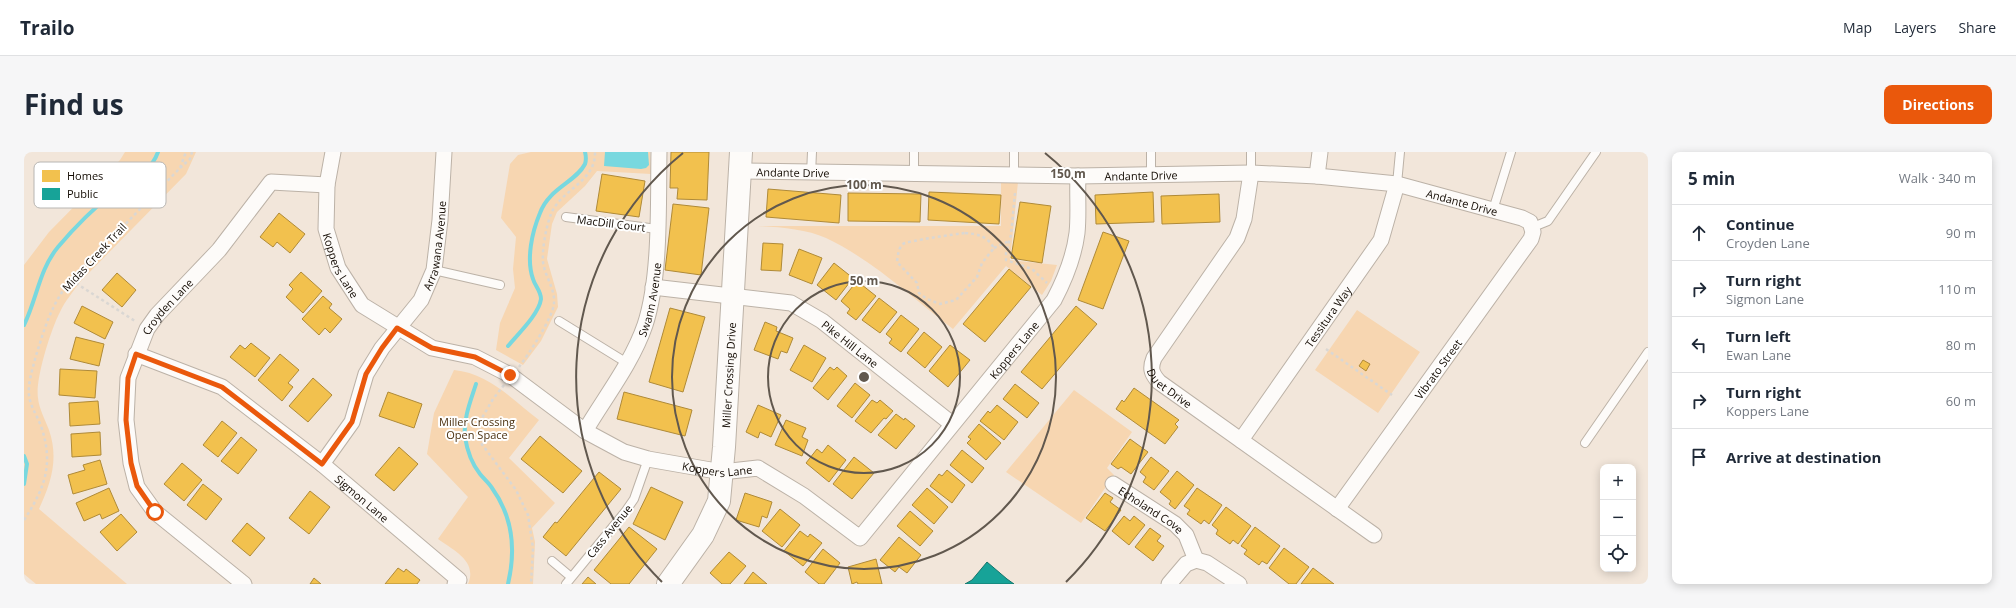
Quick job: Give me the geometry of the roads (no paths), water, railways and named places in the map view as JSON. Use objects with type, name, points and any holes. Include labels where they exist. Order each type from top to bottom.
[{"type":"street","name":"Koppers Lane","points":[[333,152],[327,185],[326,229],[338,268],[362,305],[397,328],[432,348],[475,357],[510,375],[585,431],[624,452],[648,459],[722,472],[758,468],[804,496],[860,538],[1054,300],[1065,278],[1074,254],[1077,232],[1078,176]]},
{"type":"street","name":"Arrawana Avenue","points":[[322,464],[352,422],[366,374],[382,348],[421,300],[434,270],[440,220],[444,152]]},
{"type":"street","name":"Swann Avenue","points":[[585,431],[627,363],[644,325],[653,287],[657,229],[659,152]]},
{"type":"street","points":[[1317,176],[1320,152]]},
{"type":"street","name":"Andante Drive","points":[[741,162],[811,174],[1078,176],[1251,173],[1317,176],[1397,184],[1522,218],[1530,222],[1533,227]]},
{"type":"street","name":"Miller Crossing Drive","points":[[675,581],[702,535],[719,501],[741,162]]},
{"type":"street","name":"Duet Drive","points":[[1251,173],[1246,213],[1237,238],[1154,358],[1150,367],[1153,375],[1159,382],[1374,535]]},
{"type":"street","name":"Croyden Lane","points":[[244,584],[155,512],[137,486],[131,463],[126,420],[128,378],[136,354],[147,329],[157,315],[220,250],[271,182],[327,185]]},
{"type":"street","name":"Tessitura Way","points":[[1241,440],[1381,240],[1397,184]]},
{"type":"street","name":"Vibrato Street","points":[[1337,508],[1531,240],[1533,227]]},
{"type":"street","name":"Pike Hill Lane","points":[[653,287],[791,303],[822,321],[952,424]]},
{"type":"street","name":"Sigmon Lane","points":[[136,354],[222,387],[322,464],[457,582]]},
{"type":"street","name":"Echoland Cove","points":[[1113,484],[1175,524],[1186,535],[1196,560]]},
{"type":"street","points":[[1169,584],[1186,564],[1196,560],[1207,563],[1239,584]]},
{"type":"lane","points":[[811,174],[812,152]]},
{"type":"lane","points":[[914,152],[914,175]]},
{"type":"lane","points":[[1014,152],[1014,176]]},
{"type":"lane","points":[[1151,152],[1151,175]]},
{"type":"lane","points":[[1251,152],[1251,173]]},
{"type":"lane","points":[[1397,184],[1400,152]]},
{"type":"lane","points":[[1493,210],[1512,152]]},
{"type":"lane","points":[[1533,227],[1548,221],[1596,152]]},
{"type":"lane","name":"MacDill Court","points":[[566,217],[657,229]]},
{"type":"lane","points":[[434,270],[500,285]]},
{"type":"lane","points":[[559,321],[627,363]]},
{"type":"lane","points":[[1585,443],[1648,352]]},
{"type":"lane","name":"Cass Avenue","points":[[566,584],[634,499],[648,459]]},
{"type":"lane","points":[[552,561],[571,577]]},
{"type":"water","points":[[605,152],[648,152],[649,165],[646,168],[641,169],[604,166]]},
{"type":"waterway","points":[[153,162],[158,152]]},
{"type":"waterway","points":[[508,346],[532,317],[541,299],[540,293],[533,279],[530,263],[532,237],[540,213],[544,204],[550,197],[581,170],[585,164],[585,152]]},
{"type":"waterway","points":[[24,325],[46,265],[58,247],[77,225],[96,208]]},
{"type":"waterway","points":[[476,384],[466,417],[465,437],[472,461],[499,499],[508,522],[512,546],[512,559],[508,584]]},
{"type":"waterway","points":[[24,456],[27,464],[24,484]]},
{"type":"park label","name":"Miller Crossing Open Space","points":[[477,427]]}]
